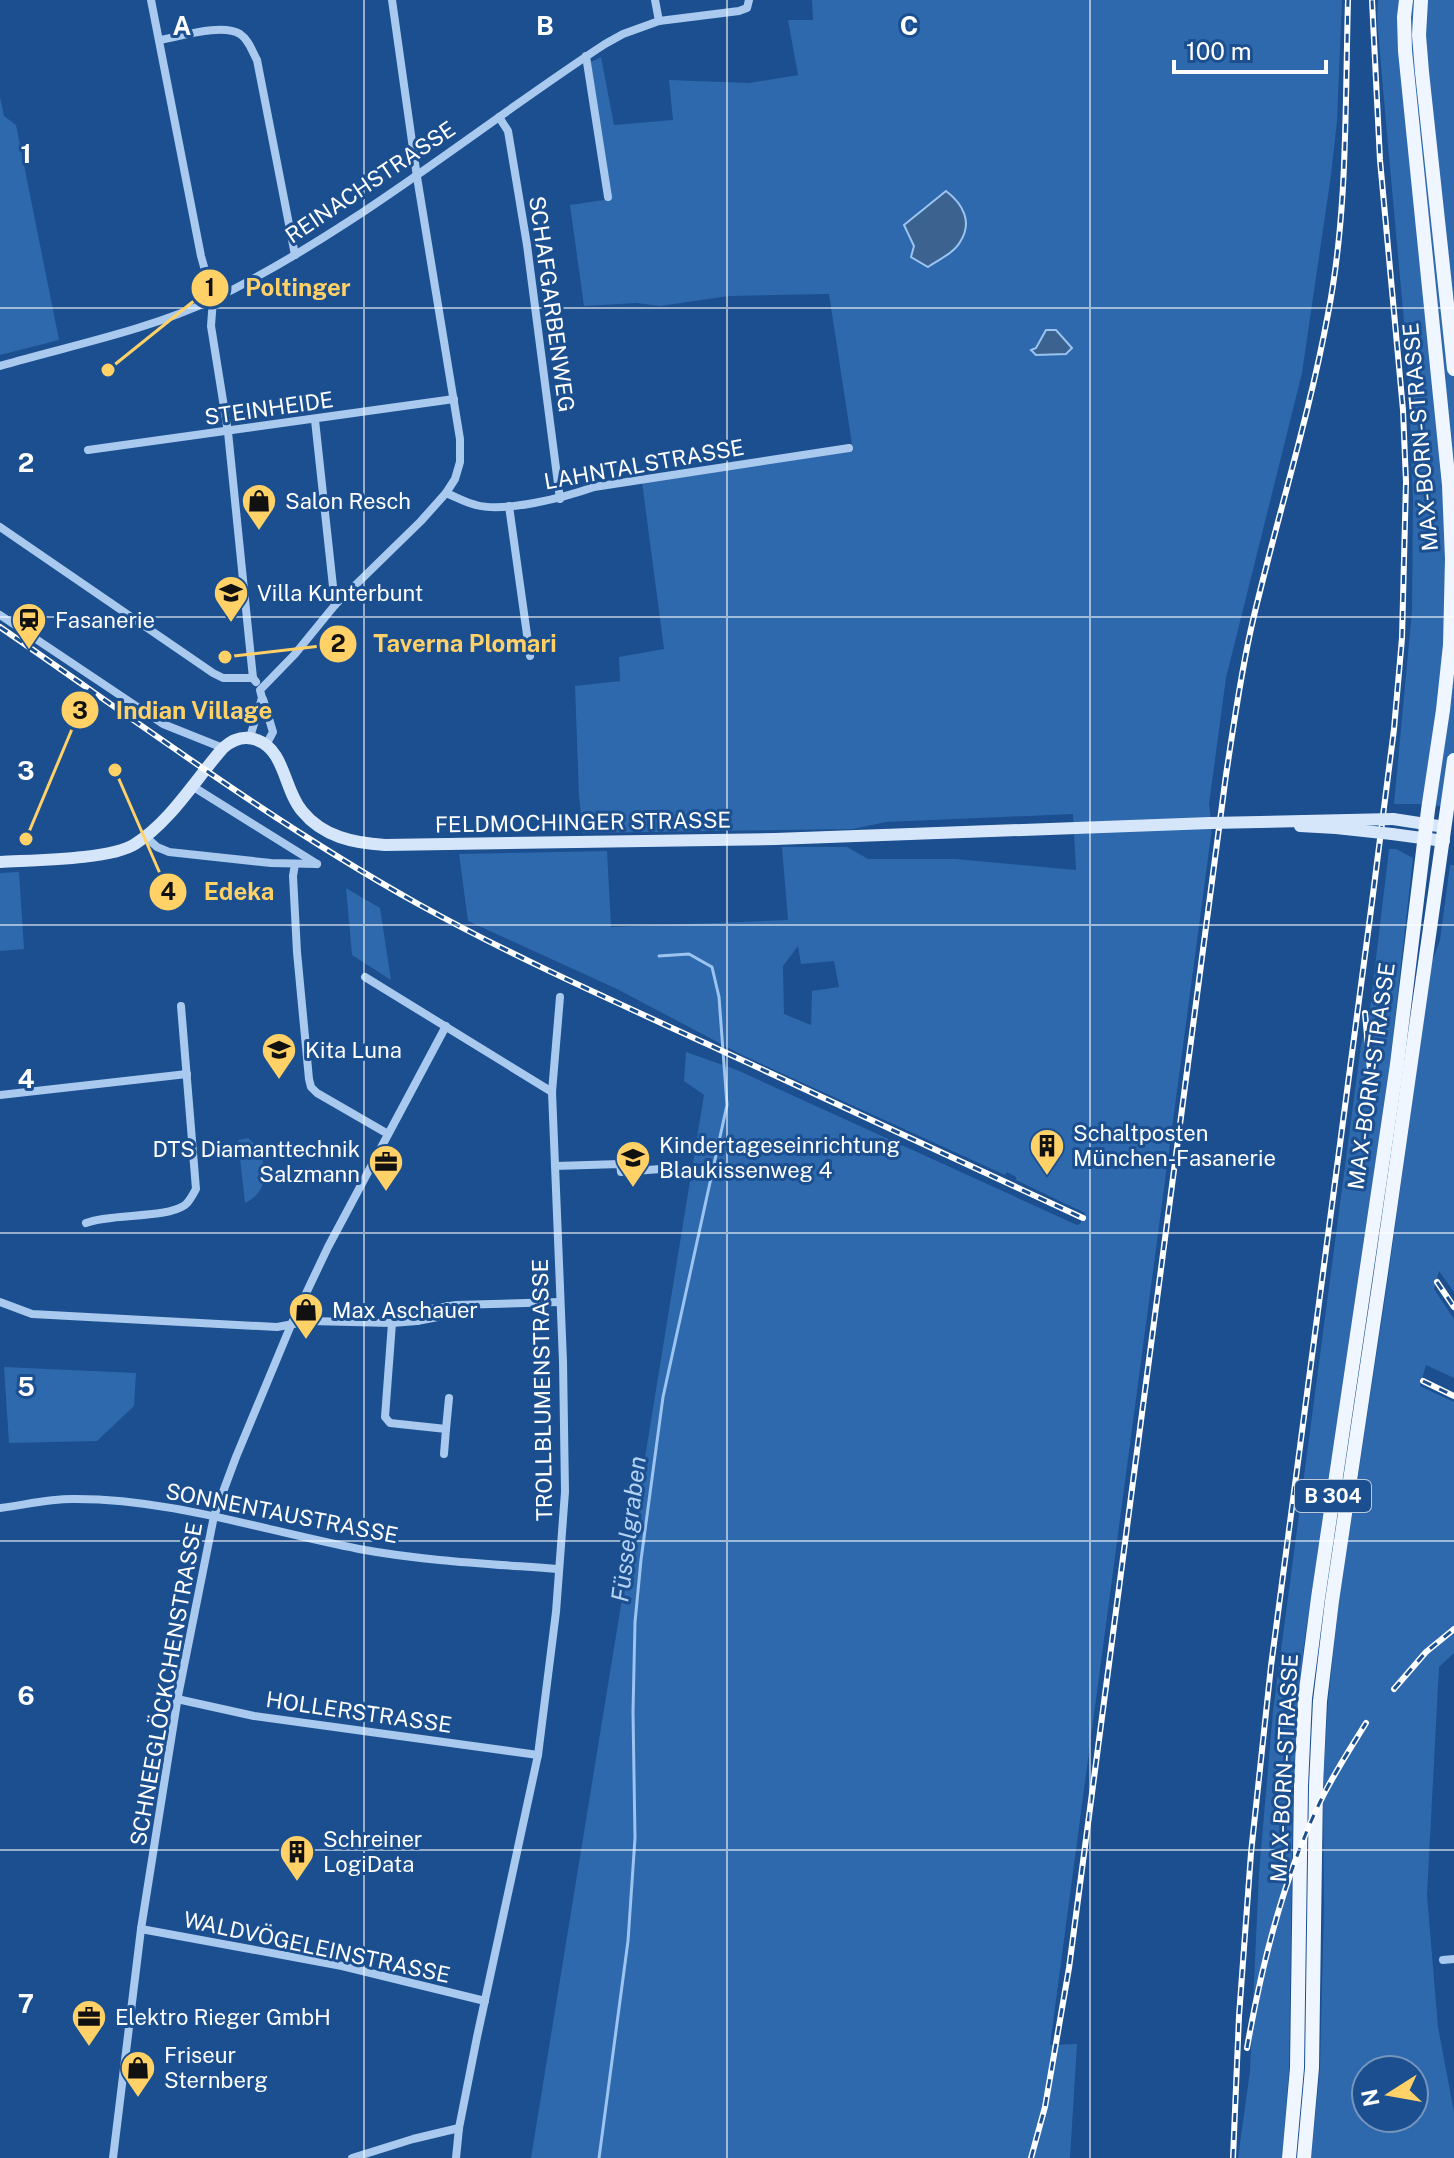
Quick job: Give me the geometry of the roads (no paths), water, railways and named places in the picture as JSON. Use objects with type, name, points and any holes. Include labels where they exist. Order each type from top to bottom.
[{"type":"main road","name":"MAX-BORN-STRASSE","points":[[1289,2158],[1297,2068],[1305,1698],[1397,1064],[1450,645],[1452,559],[1449,485],[1405,51],[1406,0]]},
{"type":"main road","name":"MAX-BORN-STRASSE","points":[[1421,0],[1419,35],[1422,72],[1454,369]]},
{"type":"main road","points":[[0,862],[114,853],[133,845],[167,816],[223,748],[234,740],[250,737],[266,745]]},
{"type":"main road","name":"FELDMOCHINGER STRASSE","points":[[266,745],[277,757],[301,810],[318,826],[337,837],[385,845],[775,839],[1322,819],[1393,819],[1444,834]]},
{"type":"main road","name":"MAX-BORN-STRASSE","points":[[1304,2158],[1312,2068],[1320,1701],[1454,760]]},
{"type":"main road","name":"FELDMOCHINGER STRASSE","points":[[1265,822],[1392,834],[1426,831]]},
{"type":"street","points":[[151,0],[199,248],[213,299],[211,326],[228,432],[253,678],[273,732],[266,745]]},
{"type":"street","points":[[250,737],[261,694],[335,605],[446,493],[455,479],[460,462],[460,439],[392,0]]},
{"type":"street","points":[[655,0],[659,21]]},
{"type":"street","name":"REINACHSTRASSE","points":[[0,366],[137,330],[213,299],[295,255],[417,177],[586,56],[623,34],[659,21],[739,11],[748,4]]},
{"type":"street","points":[[159,40],[217,29],[241,34],[248,43],[257,60],[295,255]]},
{"type":"street","points":[[586,56],[608,197]]},
{"type":"street","name":"SCHAFGARBENWEG","points":[[499,117],[508,131],[527,245],[560,499]]},
{"type":"street","name":"STEINHEIDE","points":[[88,450],[454,399]]},
{"type":"street","points":[[315,420],[335,605]]},
{"type":"street","name":"LAHNTALSTRASSE","points":[[446,493],[474,505],[509,506],[560,499],[594,487],[849,448]]},
{"type":"street","points":[[509,506],[530,656]]},
{"type":"street","points":[[0,527],[213,673],[223,678],[253,678]]},
{"type":"street","points":[[0,615],[163,724],[223,748]]},
{"type":"street","points":[[145,836],[157,847],[169,852],[317,864],[192,786]]},
{"type":"street","points":[[295,864],[297,952],[311,1087],[388,1134]]},
{"type":"street","points":[[365,977],[552,1092]]},
{"type":"street","name":"TROLLBLUMENSTRASSE","points":[[456,2158],[459,2128],[538,1755],[553,1644],[565,1492],[552,1092],[560,997]]},
{"type":"street","points":[[86,1223],[99,1218],[173,1210],[187,1204],[196,1189],[181,1006]]},
{"type":"street","name":"SCHNEEGLÖCKCHENSTRASSE","points":[[113,2158],[141,1929],[177,1699],[214,1516],[291,1325],[328,1247],[446,1026]]},
{"type":"street","points":[[0,1095],[187,1074]]},
{"type":"street","points":[[555,1166],[620,1164],[621,1172],[674,1168]]},
{"type":"street","points":[[0,1302],[32,1314],[277,1327],[310,1321],[417,1321],[443,1316],[448,1306],[560,1302]]},
{"type":"street","points":[[392,1323],[385,1417],[390,1423],[446,1429]]},
{"type":"street","points":[[444,1454],[449,1398]]},
{"type":"street","name":"SONNENTAUSTRASSE","points":[[0,1508],[76,1499],[134,1504],[214,1516],[359,1549],[430,1559],[558,1569]]},
{"type":"street","name":"HOLLERSTRASSE","points":[[177,1699],[254,1716],[538,1755]]},
{"type":"street","name":"WALDVÖGELEINSTRASSE","points":[[141,1929],[342,1966],[485,2001]]},
{"type":"street","points":[[1443,1960],[1454,1959]]},
{"type":"street","points":[[352,2158],[459,2128]]},
{"type":"waterway","name":"Füsselgraben","points":[[599,2158],[628,1941],[635,1838],[635,1622],[641,1560],[663,1397],[727,1105],[719,997],[712,967],[689,954],[659,956]]},
{"type":"railway","points":[[1031,2158],[1045,2107],[1069,1968],[1238,697],[1253,620],[1312,391],[1334,275],[1344,158],[1348,0]]},
{"type":"railway","points":[[1233,2158],[1251,1853],[1271,1666],[1372,902],[1402,638],[1406,482],[1403,410],[1380,160],[1372,0]]},
{"type":"railway","points":[[0,627],[259,806],[420,905],[561,977],[1083,1218]]},
{"type":"railway","points":[[1365,1013],[1372,1093]]},
{"type":"railway","points":[[1437,1282],[1454,1307]]},
{"type":"railway","points":[[1423,1381],[1454,1396]]},
{"type":"railway","points":[[1394,1689],[1426,1652],[1454,1629]]},
{"type":"railway","points":[[1247,2048],[1259,1986],[1295,1860],[1325,1792],[1366,1723]]},
{"type":"place","name":"Poltinger","points":[[108,370]]},
{"type":"place","name":"Salon Resch","points":[[259,532]]},
{"type":"place","name":"Villa Kunterbunt","points":[[231,624]]},
{"type":"place","name":"Fasanerie","points":[[29,651]]},
{"type":"place","name":"Taverna Plomari","points":[[225,657]]},
{"type":"place","name":"Edeka","points":[[115,770]]},
{"type":"place","name":"Indian Village","points":[[26,839]]},
{"type":"place","name":"Kita Luna","points":[[279,1081]]},
{"type":"place","name":"Schaltposten München-Fasanerie","points":[[1047,1177]]},
{"type":"place","name":"Kindertageseinrichtung Blaukissenweg 4","points":[[633,1189]]},
{"type":"place","name":"DTS Diamanttechnik Salzmann","points":[[386,1193]]},
{"type":"place","name":"Max Aschauer","points":[[306,1341]]},
{"type":"place","name":"Schreiner LogiData","points":[[297,1883]]},
{"type":"place","name":"Elektro Rieger GmbH","points":[[89,2048]]},
{"type":"place","name":"Friseur Sternberg","points":[[138,2099]]}]
